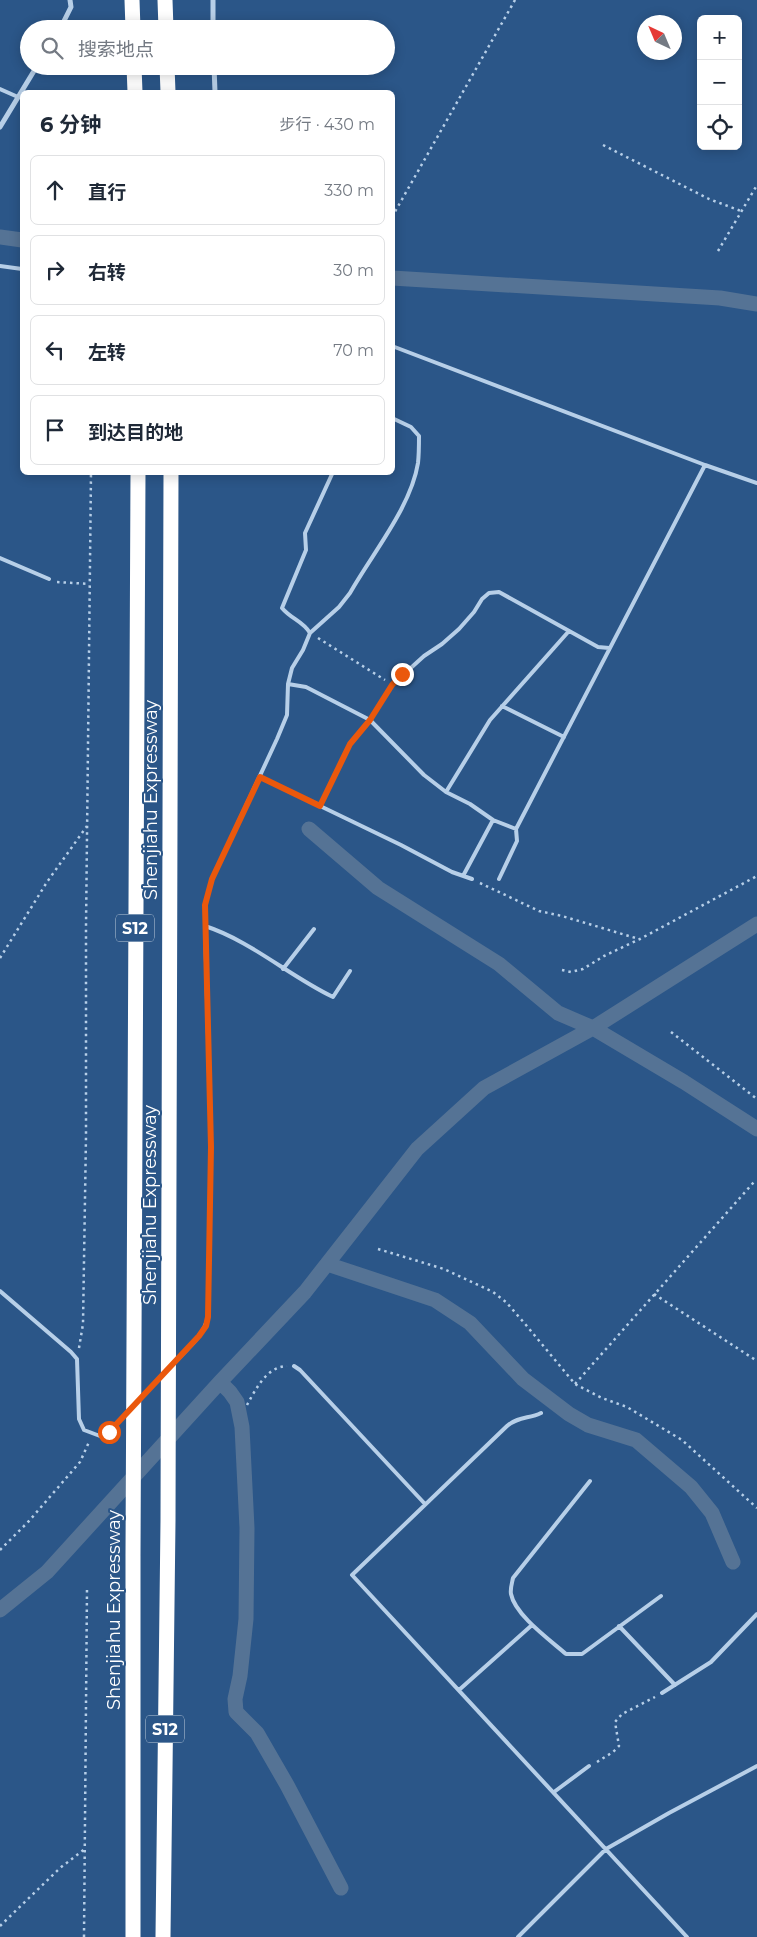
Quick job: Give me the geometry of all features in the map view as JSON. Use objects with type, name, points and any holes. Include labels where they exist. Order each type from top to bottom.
[{"type":"highway","points":[[132,0],[133,20]]},
{"type":"highway","points":[[165,0],[166,20]]},
{"type":"highway","points":[[134,75],[135,90]]},
{"type":"highway","points":[[167,75],[168,90]]},
{"type":"highway","name":"Shenjiahu Expressway","points":[[133,1937],[133,1384],[138,475]]},
{"type":"highway","name":"Shenjiahu Expressway","points":[[163,1937],[168,1521],[171,475]]},
{"type":"street","points":[[64,20],[70,6],[70,0]]},
{"type":"street","points":[[213,0],[213,20]]},
{"type":"street","points":[[22,90],[31,75]]},
{"type":"street","points":[[214,75],[215,90]]},
{"type":"street","points":[[0,127],[20,94]]},
{"type":"lane","points":[[0,89],[18,97]]},
{"type":"lane","points":[[0,266],[20,269]]},
{"type":"lane","points":[[395,347],[757,483]]},
{"type":"lane","points":[[0,1291],[77,1359],[79,1418],[84,1430],[100,1436],[109,1432],[199,1336],[206,1326],[208,1317],[211,1147],[205,905],[212,879],[260,777],[286,715],[288,684],[292,668],[303,650],[310,633],[339,607],[350,593],[406,500],[414,482],[418,462],[419,436],[411,427],[395,419]]},
{"type":"lane","points":[[499,880],[518,841],[516,829],[705,465]]},
{"type":"lane","points":[[310,633],[306,625],[288,615],[282,608],[306,550],[305,533],[332,475]]},
{"type":"lane","points":[[0,558],[49,579]]},
{"type":"lane","points":[[320,806],[350,744],[370,720],[392,685],[424,656],[459,629],[474,612],[482,599],[489,593],[499,592],[598,647],[609,648]]},
{"type":"lane","points":[[446,792],[490,720],[535,672],[569,631]]},
{"type":"lane","points":[[288,684],[306,687],[370,720],[424,776],[492,820],[516,829]]},
{"type":"lane","points":[[502,706],[564,737]]},
{"type":"lane","points":[[260,777],[472,880]]},
{"type":"lane","points":[[463,876],[492,820]]},
{"type":"lane","points":[[205,926],[244,944],[314,988],[333,997],[350,971]]},
{"type":"lane","points":[[283,969],[314,929]]},
{"type":"lane","points":[[294,1366],[300,1370],[425,1504]]},
{"type":"lane","points":[[541,1412],[535,1416],[515,1419],[352,1575],[687,1937]]},
{"type":"lane","points":[[590,1481],[513,1578],[510,1593],[516,1606],[532,1625],[566,1654],[582,1654],[661,1596]]},
{"type":"lane","points":[[662,1693],[710,1662],[757,1614]]},
{"type":"lane","points":[[459,1690],[532,1625]]},
{"type":"lane","points":[[619,1626],[675,1686]]},
{"type":"lane","points":[[554,1792],[589,1766]]},
{"type":"lane","points":[[518,1937],[606,1849],[757,1766]]},
{"type":"path","points":[[395,212],[515,0]]},
{"type":"path","points":[[603,144],[709,199],[741,211]]},
{"type":"path","points":[[718,251],[757,185]]},
{"type":"path","points":[[77,1359],[83,1314],[90,475]]},
{"type":"path","points":[[49,579],[60,582],[89,584]]},
{"type":"path","points":[[310,633],[392,685]]},
{"type":"path","points":[[0,958],[47,882],[88,824]]},
{"type":"path","points":[[562,970],[571,972],[583,969],[604,956],[640,939],[757,876]]},
{"type":"path","points":[[472,880],[539,911],[640,939]]},
{"type":"path","points":[[671,1032],[757,1099]]},
{"type":"path","points":[[575,1384],[754,1182]]},
{"type":"path","points":[[378,1249],[444,1269],[494,1292],[506,1302],[575,1384],[602,1398],[627,1406],[682,1440],[757,1508]]},
{"type":"path","points":[[654,1294],[757,1361]]},
{"type":"path","points":[[247,1405],[265,1377],[283,1366],[294,1366]]},
{"type":"path","points":[[0,1550],[29,1521],[80,1462],[92,1434]]},
{"type":"path","points":[[84,1937],[87,1589]]},
{"type":"path","points":[[589,1766],[614,1752],[619,1746],[615,1722],[622,1714],[662,1693]]},
{"type":"path","points":[[0,1926],[60,1868],[86,1848]]},
{"type":"waterway","points":[[0,237],[20,240]]},
{"type":"waterway","points":[[395,278],[720,298],[757,304]]},
{"type":"waterway","points":[[309,829],[378,888],[499,964],[558,1013],[593,1028],[684,1082],[757,1129]]},
{"type":"waterway","points":[[0,1610],[47,1572],[220,1382],[305,1292],[417,1149],[484,1088],[593,1028],[757,924]]},
{"type":"waterway","points":[[327,1264],[435,1300],[470,1323],[523,1379],[569,1414],[588,1425],[636,1440],[691,1487],[712,1513],[733,1562]]},
{"type":"waterway","points":[[220,1382],[237,1402],[242,1427],[247,1528],[246,1619],[240,1676],[235,1699],[236,1712],[257,1733],[287,1785],[341,1888]]},
{"type":"route","points":[[109,1432],[199,1336],[206,1326],[208,1317],[211,1147],[205,905],[206,895],[212,879],[260,777],[320,806],[350,744],[370,720],[392,685],[402,674]]}]
